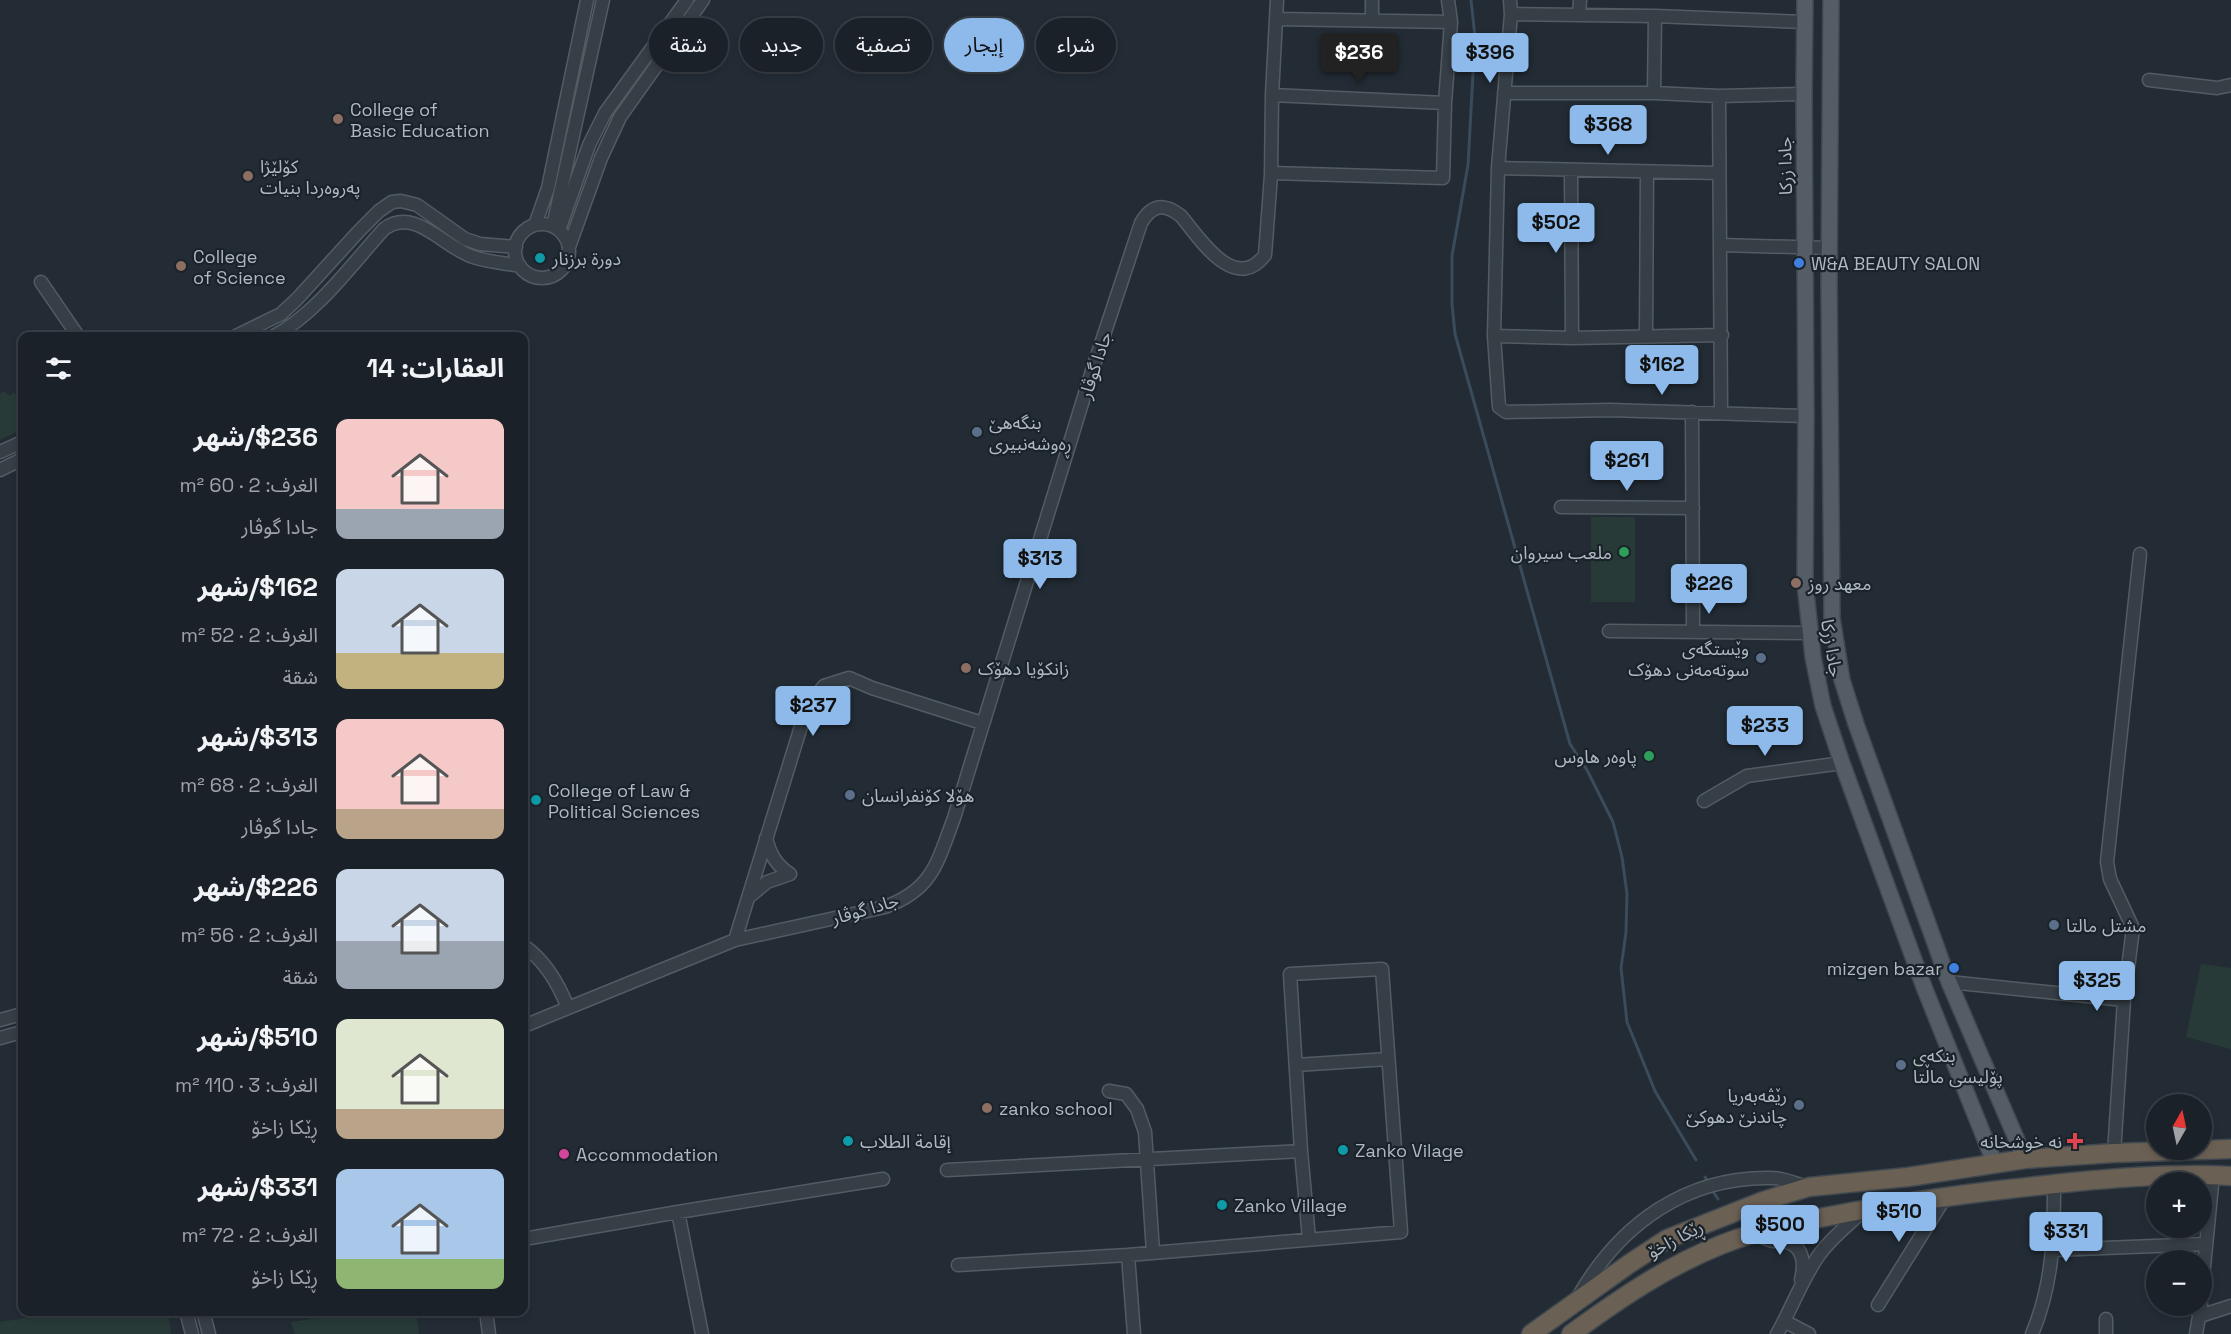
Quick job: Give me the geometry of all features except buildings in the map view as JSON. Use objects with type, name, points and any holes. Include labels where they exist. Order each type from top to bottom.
[{"type":"highway","name":"ڕێکا زاخۆ","points":[[1531,1334],[1668,1239],[1706,1222],[1809,1187],[1896,1178],[2025,1159],[2231,1149]]},
{"type":"highway","name":"ڕێکا زاخۆ","points":[[1571,1334],[1641,1284],[1694,1258],[1755,1233],[1808,1220],[1946,1196],[2054,1184],[2222,1176]]},
{"type":"highway","points":[[1629,1264],[1641,1284]]},
{"type":"main road","name":"جادا زرکا","points":[[1805,0],[1804,584],[1809,633],[1823,706],[1842,763],[1920,976],[1995,1164]]},
{"type":"main road","name":"جادا زرکا","points":[[1831,0],[1829,248],[1832,618],[1837,657],[1856,724],[1949,982],[2025,1159]]},
{"type":"main road","points":[[1988,1144],[1991,1148],[2001,1150],[2010,1146],[2014,1137]]},
{"type":"street","points":[[520,266],[515,253],[516,247],[522,233],[535,225],[548,188],[587,0]]},
{"type":"street","points":[[556,228],[603,0]]},
{"type":"street","points":[[556,228],[589,145],[605,113],[687,0]]},
{"type":"street","points":[[282,332],[310,310],[393,222],[412,221],[472,256],[520,266],[532,276],[548,277],[562,269],[610,136],[620,117],[703,0]]},
{"type":"street","name":"جادا گوڤار","points":[[528,1024],[735,940],[885,907],[908,897],[919,889],[937,864],[985,720],[1092,371],[1141,223],[1147,213],[1154,208],[1163,207],[1173,210],[1225,264],[1241,269],[1250,267],[1259,263],[1265,255],[1271,173],[1277,0]]},
{"type":"street","points":[[1371,21],[1372,0]]},
{"type":"street","points":[[1271,173],[1443,178],[1445,103],[1451,22],[1448,0]]},
{"type":"street","points":[[1509,0],[1511,14],[1498,168],[1494,336],[1499,407],[1506,412],[1609,410],[1806,416]]},
{"type":"street","points":[[1579,15],[1580,0]]},
{"type":"street","points":[[1511,14],[1655,16],[1805,22]]},
{"type":"street","points":[[1654,93],[1655,16]]},
{"type":"street","points":[[1277,19],[1451,22]]},
{"type":"street","points":[[2149,80],[2217,88],[2231,85]]},
{"type":"street","points":[[1504,93],[1654,93],[1719,96],[1804,94]]},
{"type":"street","points":[[1272,95],[1445,103]]},
{"type":"street","points":[[1719,96],[1721,412]]},
{"type":"street","points":[[1498,168],[1718,173]]},
{"type":"street","points":[[1571,170],[1572,338]]},
{"type":"street","points":[[1647,172],[1647,336]]},
{"type":"street","points":[[244,332],[281,314],[366,224],[392,202],[401,201],[417,205],[465,239],[480,244],[516,247]]},
{"type":"street","points":[[535,225],[556,228],[565,237],[569,247]]},
{"type":"street","points":[[1720,245],[1829,248]]},
{"type":"street","points":[[41,282],[75,332]]},
{"type":"street","points":[[1494,336],[1572,338],[1722,335]]},
{"type":"street","points":[[1692,412],[1693,630]]},
{"type":"street","points":[[0,452],[18,444]]},
{"type":"street","points":[[0,470],[18,461]]},
{"type":"street","points":[[1561,507],[1693,508]]},
{"type":"street","points":[[2114,1153],[2124,1000],[2133,928],[2110,879],[2107,862],[2140,554]]},
{"type":"street","points":[[1609,631],[1693,630],[1809,633]]},
{"type":"street","points":[[735,940],[807,707],[824,686],[849,678],[872,688],[982,723],[985,720]]},
{"type":"street","points":[[1704,801],[1747,776],[1842,763]]},
{"type":"street","points":[[749,896],[767,882],[790,874],[776,862],[769,851],[765,837]]},
{"type":"street","points":[[528,950],[541,963],[562,993],[568,1008]]},
{"type":"street","points":[[958,1265],[1128,1255],[1401,1232],[1382,969],[1290,974],[1309,1239]]},
{"type":"street","points":[[1949,982],[2124,1000]]},
{"type":"street","points":[[0,1020],[18,1015]]},
{"type":"street","points":[[0,1038],[18,1033]]},
{"type":"street","points":[[1296,1065],[1388,1059]]},
{"type":"street","points":[[1109,1091],[1126,1094],[1137,1109],[1145,1132],[1153,1252]]},
{"type":"street","points":[[947,1170],[1301,1151]]},
{"type":"street","points":[[2205,1250],[2222,1176]]},
{"type":"street","points":[[1574,1304],[1605,1255],[1649,1215],[1696,1189],[1728,1180],[1774,1178],[1809,1187]]},
{"type":"street","points":[[528,1238],[884,1179]]},
{"type":"street","points":[[2032,1334],[2042,1309],[2053,1250],[2054,1184]]},
{"type":"street","points":[[1878,1305],[1946,1196]]},
{"type":"street","points":[[1777,1334],[1800,1287],[1826,1246],[1865,1210]]},
{"type":"street","points":[[678,1212],[702,1334]]},
{"type":"street","points":[[1755,1233],[1773,1241],[1792,1244],[1800,1252],[1804,1266],[1800,1287]]},
{"type":"street","points":[[2053,1250],[2206,1244]]},
{"type":"street","points":[[1128,1255],[1134,1334]]},
{"type":"street","points":[[2212,1309],[2231,1306]]},
{"type":"street","points":[[187,1316],[192,1334]]},
{"type":"street","points":[[204,1316],[209,1334]]},
{"type":"street","points":[[487,1316],[489,1334]]},
{"type":"street","points":[[2196,1334],[2199,1316]]},
{"type":"street","points":[[2106,1319],[2106,1334]]},
{"type":"street","points":[[1784,1321],[1809,1334]]},
{"type":"shaded area","points":[[4,391],[9,396],[14,392],[18,398],[18,431],[0,440],[0,394]]},
{"type":"shaded area","points":[[1591,517],[1635,517],[1635,602],[1591,602]]},
{"type":"shaded area","points":[[2201,964],[2231,968],[2231,1049],[2186,1037]]},
{"type":"shaded area","points":[[38,1316],[169,1316],[171,1334],[0,1334],[0,1322]]},
{"type":"shaded area","points":[[331,1316],[417,1316],[419,1334],[295,1334],[291,1322]]},
{"type":"waterway","points":[[1471,0],[1475,37],[1468,165],[1452,256],[1452,304],[1455,334],[1570,744],[1587,770],[1613,822],[1622,857],[1627,894],[1626,932],[1621,968],[1627,1022],[1655,1091],[1696,1160]]},
{"type":"waterway","points":[[1712,1190],[1718,1199]]},
{"type":"place","name":"College of Basic Education","points":[[338,119]]},
{"type":"place","name":"کۆلێژا پەروەردا بنیات","points":[[248,176]]},
{"type":"place","name":"دورة برزنار","points":[[540,258]]},
{"type":"place","name":"W&A BEAUTY SALON","points":[[1799,263]]},
{"type":"place","name":"College of Science","points":[[181,266]]},
{"type":"place","name":"بنگه‌هێ ڕه‌وشه‌نبیرى","points":[[977,432]]},
{"type":"place","name":"ملعب سيروان","points":[[1624,552]]},
{"type":"place","name":"معهد روز","points":[[1796,583]]},
{"type":"place","name":"وێستگەی سوتەمەنی دهۆک","points":[[1761,658]]},
{"type":"place","name":"زانکۆیا دهۆک","points":[[966,668]]},
{"type":"place","name":"پاوەر هاوس","points":[[1649,756]]},
{"type":"place","name":"هۆلا كۆنفرانسان","points":[[850,795]]},
{"type":"place","name":"College of Law & Political Sciences","points":[[536,800]]},
{"type":"place","name":"مشتل مالتا","points":[[2054,925]]},
{"type":"place","name":"mizgen bazar","points":[[1954,968]]},
{"type":"place","name":"بنکەی پۆلیسی ماڵتا","points":[[1901,1065]]},
{"type":"place","name":"رێڤەبەریا چاندنێ دهوکێ","points":[[1799,1105]]},
{"type":"place","name":"zanko school","points":[[987,1108]]},
{"type":"place","name":"إقامة الطلاب","points":[[848,1141]]},
{"type":"place","name":"نه خوشخانه","points":[[2075,1141]]},
{"type":"place","name":"Zanko Vilage","points":[[1343,1150]]},
{"type":"place","name":"Accommodation","points":[[564,1154]]},
{"type":"place","name":"Zanko Village","points":[[1222,1205]]}]
